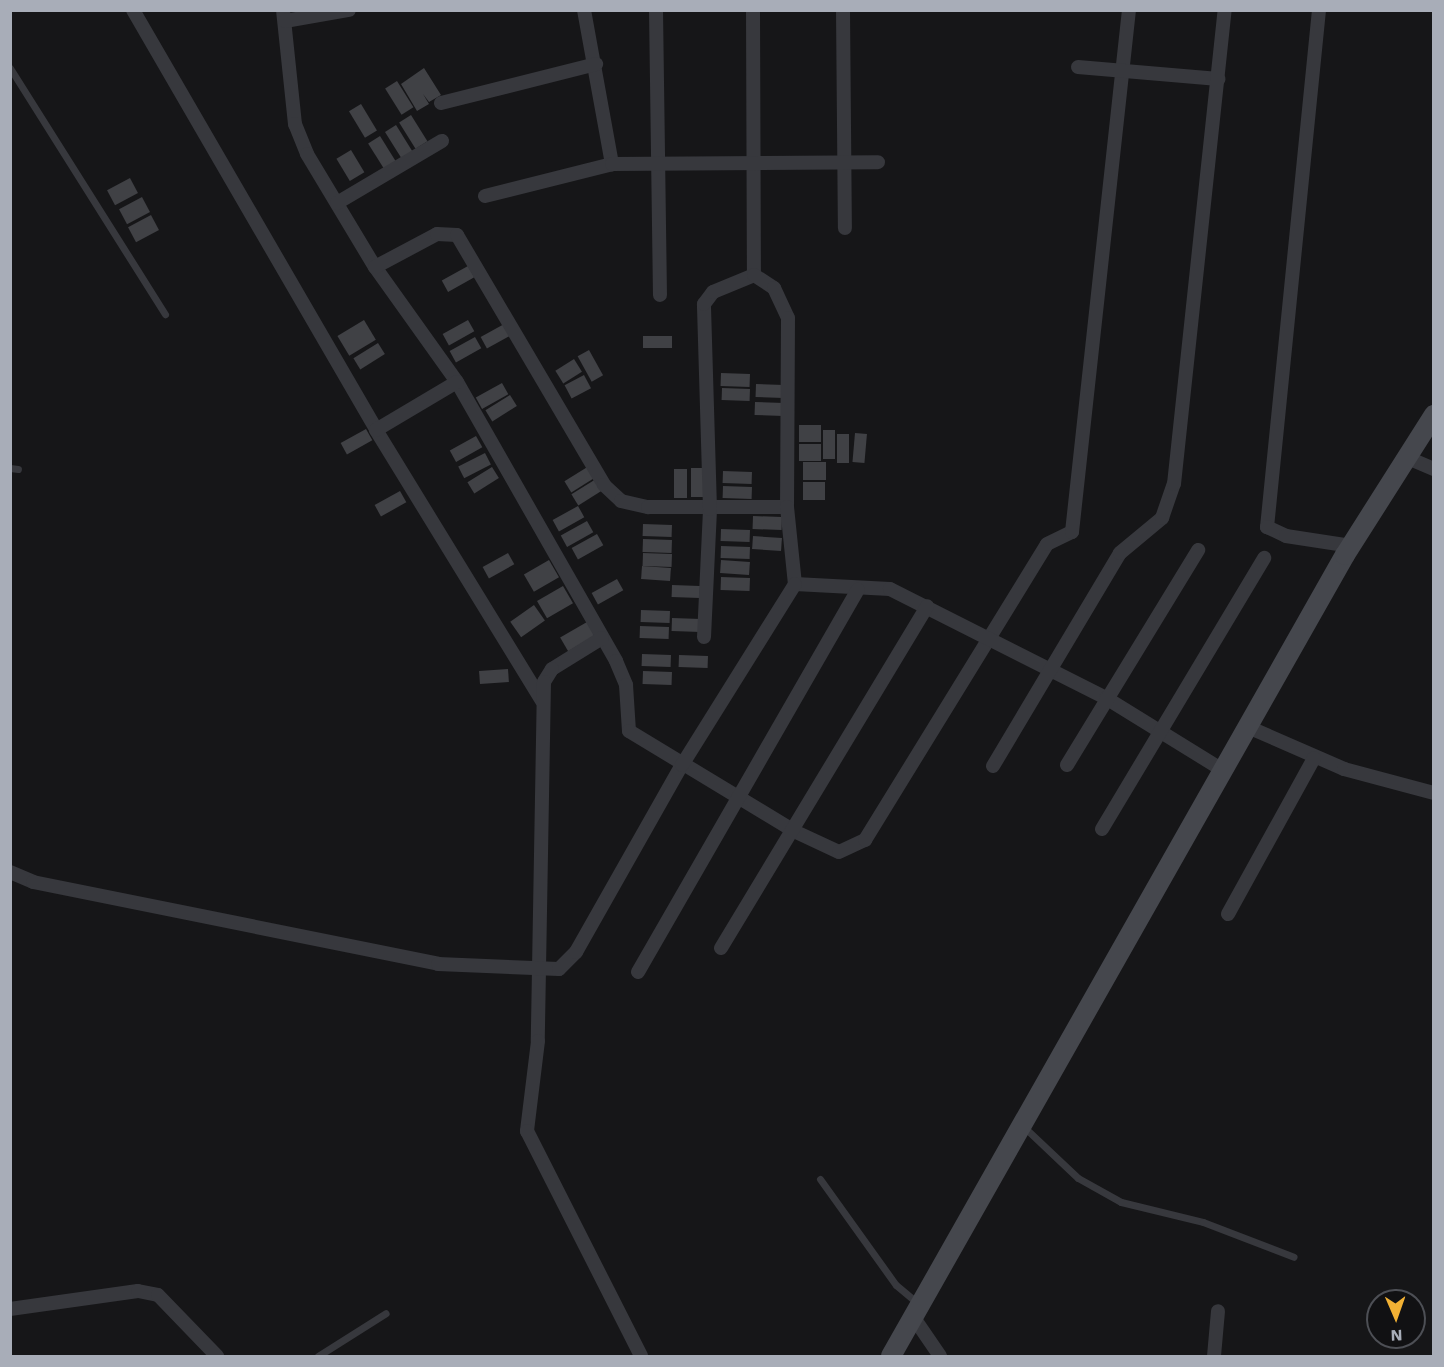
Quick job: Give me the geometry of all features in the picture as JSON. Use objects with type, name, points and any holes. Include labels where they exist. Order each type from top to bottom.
[{"type":"street","points":[[133,10],[376,430],[542,701]]},
{"type":"street","points":[[349,10],[284,16],[295,124],[375,267],[457,382],[602,638],[627,686],[629,731],[796,832],[839,852],[858,847],[993,638],[1047,544],[1072,532],[1129,10]]},
{"type":"street","points":[[584,10],[596,64],[612,164]]},
{"type":"street","points":[[656,10],[660,295]]},
{"type":"street","points":[[753,10],[754,275]]},
{"type":"street","points":[[843,10],[845,228]]},
{"type":"street","points":[[993,766],[1048,668],[1120,553],[1162,518],[1174,484],[1225,10]]},
{"type":"street","points":[[1319,10],[1267,527],[1286,536],[1351,546]]},
{"type":"street","points":[[441,103],[596,64]]},
{"type":"street","points":[[1078,67],[1218,79]]},
{"type":"street","points":[[337,202],[442,141]]},
{"type":"street","points":[[485,195],[612,164],[658,167],[753,162],[878,162]]},
{"type":"street","points":[[375,267],[437,234],[457,235],[613,496],[630,506],[710,509],[787,507]]},
{"type":"street","points":[[10,872],[33,882],[438,964],[536,971],[559,969],[576,952],[682,765],[795,584],[787,507],[788,318],[774,288],[754,275]]},
{"type":"street","points":[[704,637],[710,509],[704,304],[712,292],[754,275]]},
{"type":"street","points":[[376,430],[457,382]]},
{"type":"street","points":[[891,1356],[1020,1124],[1351,546],[1434,415]]},
{"type":"street","points":[[1408,458],[1434,469]]},
{"type":"street","points":[[1067,765],[1198,550]]},
{"type":"street","points":[[1102,829],[1264,558]]},
{"type":"street","points":[[795,584],[858,590],[882,587],[927,606],[1106,698],[1160,729],[1224,771]]},
{"type":"street","points":[[638,972],[858,590]]},
{"type":"street","points":[[721,948],[796,832],[927,606]]},
{"type":"street","points":[[602,638],[552,669],[542,701],[536,971],[538,1041],[527,1131],[641,1356]]},
{"type":"street","points":[[1248,727],[1314,758],[1434,793]]},
{"type":"street","points":[[1228,914],[1314,758]]},
{"type":"street","points":[[10,1309],[138,1291],[158,1295],[217,1356]]},
{"type":"street","points":[[1214,1356],[1218,1311]]},
{"type":"street","points":[[917,1312],[940,1356]]},
{"type":"lane","points":[[10,68],[165,314]]},
{"type":"lane","points":[[1020,1124],[1078,1178],[1121,1202],[1203,1222],[1294,1257]]},
{"type":"lane","points":[[820,1179],[917,1312]]},
{"type":"lane","points":[[318,1356],[386,1313]]},
{"type":"building","points":[[424,68],[441,95],[429,102],[423,94],[429,104],[417,111],[401,84]]},
{"type":"building","points":[[397,81],[413,107],[402,115],[385,88]]},
{"type":"building","points":[[361,104],[377,131],[365,138],[349,111]]},
{"type":"building","points":[[411,115],[427,141],[416,149],[399,122]]},
{"type":"building","points":[[396,125],[413,152],[402,159],[385,132]]},
{"type":"building","points":[[380,136],[397,163],[385,171],[368,143]]},
{"type":"building","points":[[351,150],[364,172],[350,181],[336,159]]},
{"type":"building","points":[[130,178],[138,193],[115,205],[107,190]]},
{"type":"building","points":[[142,197],[150,212],[127,224],[119,209]]},
{"type":"building","points":[[151,215],[159,230],[136,242],[128,227]]},
{"type":"building","points":[[468,266],[474,277],[448,292],[442,281]]},
{"type":"building","points":[[364,320],[376,340],[349,356],[337,336]]},
{"type":"building","points":[[468,320],[474,331],[449,345],[443,334]]},
{"type":"building","points":[[506,323],[512,334],[487,348],[481,337]]},
{"type":"building","points":[[643,336],[672,336],[672,348],[643,348]]},
{"type":"building","points":[[475,337],[481,348],[456,362],[450,351]]},
{"type":"building","points":[[378,343],[385,354],[360,369],[353,358]]},
{"type":"building","points":[[589,350],[603,375],[592,382],[578,356]]},
{"type":"building","points":[[574,359],[582,372],[563,383],[555,371]]},
{"type":"building","points":[[721,373],[750,374],[750,387],[721,386]]},
{"type":"building","points":[[584,375],[591,388],[572,399],[565,385]]},
{"type":"building","points":[[502,383],[508,394],[482,409],[476,398]]},
{"type":"building","points":[[756,384],[784,385],[784,398],[756,397]]},
{"type":"building","points":[[722,388],[750,389],[750,401],[722,400]]},
{"type":"building","points":[[510,395],[517,406],[492,421],[485,410]]},
{"type":"building","points":[[755,402],[784,403],[784,416],[755,415]]},
{"type":"building","points":[[799,425],[821,425],[821,442],[799,442]]},
{"type":"building","points":[[366,429],[372,440],[347,454],[341,443]]},
{"type":"building","points":[[823,430],[835,430],[835,459],[823,459]]},
{"type":"building","points":[[855,433],[867,434],[864,463],[852,462]]},
{"type":"building","points":[[837,434],[849,434],[849,463],[837,463]]},
{"type":"building","points":[[476,436],[482,447],[456,462],[450,451]]},
{"type":"building","points":[[799,444],[821,444],[821,461],[799,461]]},
{"type":"building","points":[[485,453],[491,465],[464,478],[458,467]]},
{"type":"building","points":[[803,462],[826,462],[826,480],[803,480]]},
{"type":"building","points":[[589,466],[596,477],[571,492],[564,481]]},
{"type":"building","points":[[492,467],[499,478],[474,493],[467,482]]},
{"type":"building","points":[[691,468],[704,468],[704,497],[691,497]]},
{"type":"building","points":[[674,469],[687,469],[687,498],[674,498]]},
{"type":"building","points":[[723,471],[752,472],[752,484],[723,483]]},
{"type":"building","points":[[596,479],[603,490],[578,505],[571,494]]},
{"type":"building","points":[[803,482],[825,482],[825,500],[803,500]]},
{"type":"building","points":[[723,486],[752,487],[752,499],[723,498]]},
{"type":"building","points":[[400,491],[406,502],[381,516],[375,505]]},
{"type":"building","points":[[578,506],[584,517],[559,531],[553,520]]},
{"type":"building","points":[[753,516],[782,517],[782,530],[753,529]]},
{"type":"building","points":[[587,521],[593,532],[567,547],[561,536]]},
{"type":"building","points":[[643,524],[672,525],[672,537],[643,536]]},
{"type":"building","points":[[721,529],[750,530],[750,542],[721,541]]},
{"type":"building","points":[[597,534],[603,545],[578,559],[572,548]]},
{"type":"building","points":[[753,536],[782,538],[781,551],[752,549]]},
{"type":"building","points":[[643,539],[672,540],[672,553],[643,552]]},
{"type":"building","points":[[721,546],[750,547],[750,559],[721,558]]},
{"type":"building","points":[[508,553],[514,564],[489,578],[483,567]]},
{"type":"building","points":[[643,553],[672,554],[672,567],[643,566]]},
{"type":"building","points":[[549,560],[559,577],[534,592],[524,574]]},
{"type":"building","points":[[721,560],[750,562],[749,575],[720,573]]},
{"type":"building","points":[[642,566],[671,568],[670,581],[641,579]]},
{"type":"building","points":[[721,577],[750,578],[750,591],[721,590]]},
{"type":"building","points":[[617,579],[623,590],[598,604],[592,593]]},
{"type":"building","points":[[672,585],[700,586],[700,598],[672,597]]},
{"type":"building","points":[[563,586],[573,603],[547,618],[537,601]]},
{"type":"building","points":[[534,605],[545,621],[521,637],[510,622]]},
{"type":"building","points":[[641,610],[670,611],[670,623],[641,622]]},
{"type":"building","points":[[672,618],[701,619],[701,632],[672,631]]},
{"type":"building","points":[[587,622],[595,636],[568,651],[560,638]]},
{"type":"building","points":[[640,626],[669,627],[669,639],[640,638]]},
{"type":"building","points":[[642,654],[671,655],[671,667],[642,666]]},
{"type":"building","points":[[679,655],[708,656],[708,668],[679,667]]},
{"type":"building","points":[[508,669],[509,682],[480,684],[479,671]]},
{"type":"building","points":[[643,671],[672,672],[672,685],[643,684]]}]
